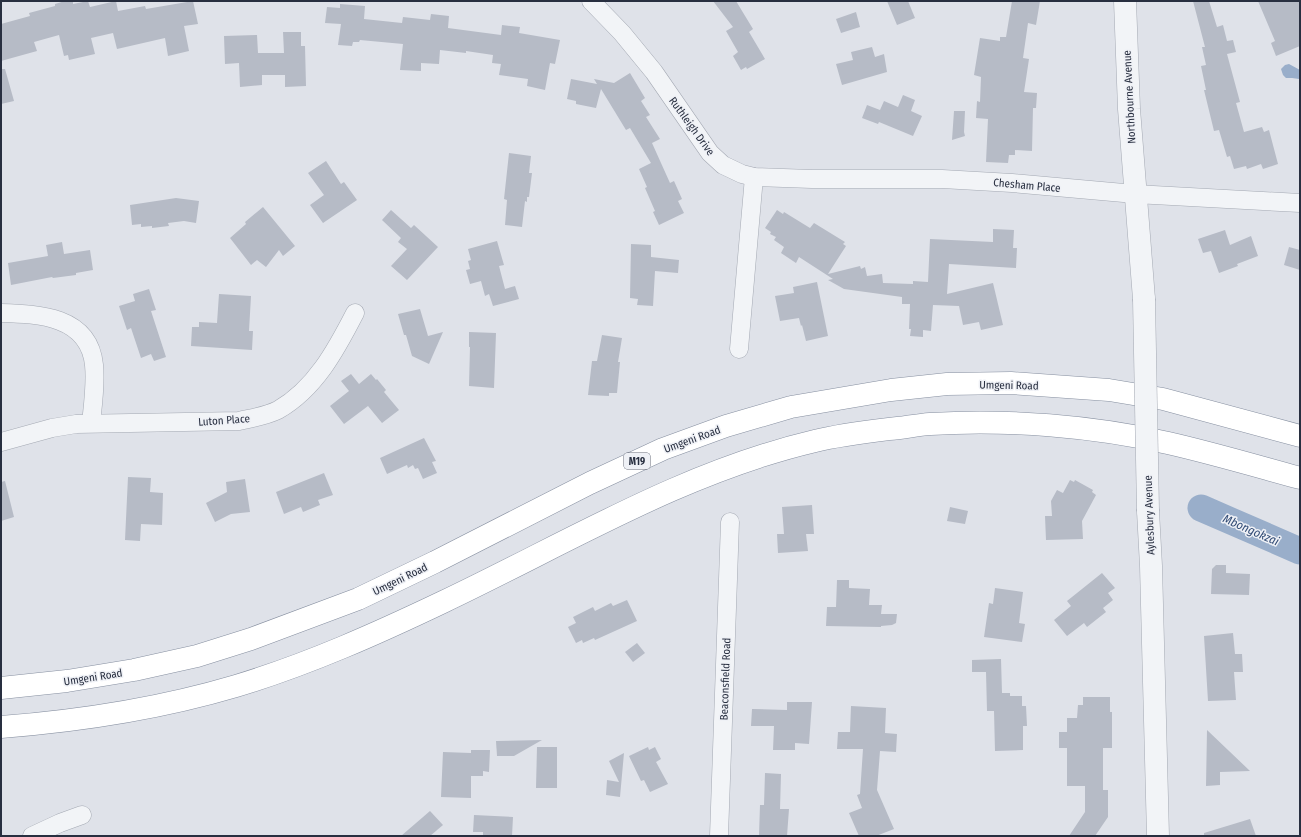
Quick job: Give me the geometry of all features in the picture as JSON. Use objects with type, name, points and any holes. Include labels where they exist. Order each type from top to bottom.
[{"type":"highway","name":"Umgeni Road","points":[[1,688],[67,681],[134,670],[196,656],[251,639],[358,599],[590,483],[664,449],[726,426],[791,407],[891,390],[946,384],[1011,383],[1109,390],[1163,399],[1300,436]]},
{"type":"highway","points":[[1,727],[72,720],[180,700],[235,686],[301,664],[365,638],[448,600],[634,506],[683,484],[726,467],[817,440],[930,424],[998,423],[1069,427],[1101,430],[1168,443],[1300,478]]},
{"type":"street","name":"Ruthleigh Drive","points":[[591,1],[622,33],[654,72],[710,153],[732,170],[754,177]]},
{"type":"street","name":"Northbourne Avenue","points":[[1125,1],[1129,109],[1135,194]]},
{"type":"street","name":"Chesham Place","points":[[754,177],[812,179],[942,179],[1012,183],[1135,194],[1300,203]]},
{"type":"street","points":[[739,348],[754,177]]},
{"type":"street","name":"Aylesbury Avenue","points":[[1135,194],[1144,299],[1148,511],[1151,566],[1158,836]]},
{"type":"street","points":[[1,312],[33,314],[58,319],[77,331],[86,340],[91,349],[94,365],[91,423]]},
{"type":"street","name":"Luton Place","points":[[1,442],[52,428],[76,424],[240,421],[259,417],[277,410],[294,399],[315,380],[334,354],[355,313]]},
{"type":"street","name":"Beaconsfield Road","points":[[719,836],[730,522]]},
{"type":"street","points":[[32,836],[82,814]]},
{"type":"water","points":[[1289,64],[1300,70],[1299,79],[1286,78],[1283,75],[1281,69],[1285,65]]},
{"type":"building","points":[[65,1],[73,1],[73,4],[88,1],[90,7],[116,1],[118,11],[145,6],[146,9],[193,1],[198,24],[184,26],[189,51],[168,56],[165,38],[117,49],[113,33],[91,38],[95,54],[69,60],[68,55],[64,56],[59,35],[34,42],[37,51],[1,61],[1,24],[30,16],[29,13],[55,6],[55,4]]},
{"type":"building","points":[[713,1],[736,1],[753,29],[749,32],[765,59],[747,69],[746,67],[741,70],[733,56],[738,52],[726,31],[733,27]]},
{"type":"building","points":[[887,1],[908,1],[915,18],[897,25]]},
{"type":"building","points":[[1012,1],[1040,1],[1036,25],[1028,23],[1023,58],[1029,59],[1024,92],[1037,93],[1036,108],[1033,108],[1032,151],[1015,150],[1015,155],[1009,155],[1008,163],[986,162],[988,119],[976,118],[977,101],[980,102],[981,77],[974,75],[980,38],[1000,41],[1000,37],[1006,37]]},
{"type":"building","points":[[1193,1],[1209,1],[1217,27],[1223,25],[1227,41],[1233,40],[1236,52],[1227,54],[1240,102],[1236,103],[1244,132],[1262,127],[1264,132],[1269,130],[1278,164],[1263,169],[1261,164],[1247,169],[1246,166],[1234,169],[1230,156],[1227,157],[1219,130],[1214,131],[1204,90],[1206,90],[1201,66],[1206,65],[1202,47],[1205,47]]},
{"type":"building","points":[[1258,1],[1300,1],[1300,46],[1276,56],[1271,43],[1275,41]]},
{"type":"building","points":[[340,4],[365,6],[364,19],[402,23],[403,17],[430,20],[431,14],[449,16],[448,28],[501,35],[502,25],[520,27],[519,33],[560,40],[555,64],[550,63],[545,90],[527,86],[528,79],[499,75],[501,64],[492,63],[493,55],[466,51],[466,53],[440,50],[439,64],[421,63],[421,71],[400,70],[403,44],[360,40],[359,42],[353,42],[352,46],[338,45],[341,24],[325,23],[327,7],[340,8]]},
{"type":"building","points":[[856,12],[860,27],[841,33],[836,19]]},
{"type":"building","points":[[283,32],[301,32],[301,46],[305,46],[306,86],[285,87],[285,75],[262,75],[262,85],[240,87],[239,63],[225,64],[224,36],[257,35],[258,53],[284,53]]},
{"type":"building","points":[[872,47],[875,57],[884,54],[887,72],[842,85],[836,64],[853,60],[851,52]]},
{"type":"building","points":[[1,69],[5,69],[14,101],[1,104]]},
{"type":"building","points":[[630,73],[645,98],[641,101],[650,115],[646,117],[660,139],[652,143],[670,183],[674,181],[682,199],[678,201],[684,213],[659,225],[653,212],[655,211],[645,188],[647,187],[639,169],[651,163],[630,128],[626,130],[601,89],[596,108],[576,104],[576,101],[567,99],[571,79],[597,84],[594,79],[614,83]]},
{"type":"building","points":[[903,95],[915,100],[911,111],[922,116],[913,136],[879,122],[878,124],[862,118],[867,105],[880,110],[884,101],[898,107]]},
{"type":"building","points":[[954,111],[965,111],[965,136],[952,140]]},
{"type":"building","points":[[509,153],[531,156],[529,173],[532,173],[529,197],[527,197],[527,202],[525,201],[522,227],[505,225],[507,200],[504,199]]},
{"type":"building","points":[[326,161],[341,184],[344,182],[357,200],[323,223],[310,205],[324,195],[308,173]]},
{"type":"building","points":[[176,198],[199,201],[196,223],[184,221],[168,223],[169,226],[152,228],[152,226],[141,227],[141,224],[132,225],[130,205]]},
{"type":"building","points":[[263,207],[295,246],[283,256],[279,250],[266,267],[257,260],[251,265],[230,238],[246,224],[245,222]]},
{"type":"building","points":[[391,210],[411,228],[414,225],[438,247],[407,280],[391,266],[407,249],[398,242],[401,238],[382,220]]},
{"type":"building","points":[[777,210],[783,214],[784,212],[810,228],[814,223],[845,242],[843,244],[846,246],[828,274],[860,266],[861,269],[865,267],[867,276],[882,274],[883,283],[913,284],[913,281],[928,282],[930,239],[993,242],[993,229],[1014,230],[1013,248],[1017,248],[1016,268],[949,264],[947,294],[993,283],[1003,325],[981,330],[979,322],[963,325],[959,306],[933,305],[931,331],[923,330],[923,337],[910,336],[910,304],[902,304],[902,297],[844,289],[828,280],[833,279],[799,257],[796,263],[781,253],[784,247],[774,240],[776,237],[770,234],[771,232],[765,228]]},
{"type":"building","points":[[1225,230],[1230,245],[1251,236],[1258,256],[1219,273],[1211,251],[1203,253],[1198,239]]},
{"type":"building","points":[[497,241],[504,265],[499,266],[505,289],[515,286],[519,299],[493,306],[489,294],[485,296],[481,281],[470,284],[466,270],[470,269],[468,261],[471,260],[468,249]]},
{"type":"building","points":[[62,242],[64,254],[90,250],[93,270],[76,273],[76,275],[52,277],[11,285],[8,263],[48,256],[46,245]]},
{"type":"building","points":[[631,244],[651,245],[651,257],[679,260],[678,273],[655,271],[653,306],[637,305],[638,299],[630,298]]},
{"type":"building","points":[[1289,247],[1300,250],[1300,270],[1284,265]]},
{"type":"building","points":[[817,282],[828,336],[806,341],[799,318],[780,321],[775,296],[794,293],[793,287]]},
{"type":"building","points":[[149,289],[156,310],[151,311],[166,357],[154,361],[151,354],[141,358],[131,328],[127,330],[119,306],[135,301],[133,294]]},
{"type":"building","points":[[219,294],[251,296],[249,331],[253,331],[252,350],[191,346],[192,327],[199,327],[199,322],[217,323]]},
{"type":"building","points":[[420,309],[428,336],[443,332],[429,364],[412,356],[398,314]]},
{"type":"building","points":[[469,332],[496,333],[494,388],[469,386]]},
{"type":"building","points":[[602,335],[622,338],[618,362],[620,362],[617,393],[609,393],[609,396],[588,395],[592,361],[597,361]]},
{"type":"building","points":[[351,374],[359,384],[371,374],[386,390],[384,392],[399,410],[382,423],[368,406],[344,424],[330,406],[349,391],[341,381]]},
{"type":"building","points":[[424,438],[436,461],[432,462],[437,473],[423,479],[418,468],[415,469],[413,465],[408,468],[407,465],[387,474],[380,458]]},
{"type":"building","points":[[324,473],[333,495],[318,500],[320,505],[303,512],[301,507],[284,514],[276,492]]},
{"type":"building","points":[[128,477],[151,478],[150,492],[163,493],[162,525],[141,524],[140,541],[125,540]]},
{"type":"building","points":[[245,479],[250,512],[231,514],[215,522],[206,503],[227,492],[226,482]]},
{"type":"building","points":[[1070,480],[1074,482],[1075,480],[1093,490],[1092,492],[1096,495],[1082,521],[1083,539],[1046,540],[1045,516],[1052,516],[1051,501],[1057,490],[1063,493]]},
{"type":"building","points":[[5,481],[14,517],[1,521],[1,482]]},
{"type":"building","points":[[812,505],[814,534],[806,534],[808,551],[778,553],[777,534],[784,534],[782,507]]},
{"type":"building","points":[[950,507],[968,511],[965,524],[947,521]]},
{"type":"building","points":[[1216,565],[1226,565],[1226,573],[1250,574],[1249,595],[1211,594],[1212,569]]},
{"type":"building","points":[[1102,573],[1115,588],[1108,593],[1113,600],[1103,608],[1106,612],[1087,627],[1084,623],[1067,636],[1054,620],[1071,606],[1067,601]]},
{"type":"building","points":[[837,580],[849,580],[849,588],[870,589],[869,605],[882,605],[881,614],[897,614],[896,623],[881,627],[826,626],[827,607],[836,607]]},
{"type":"building","points":[[995,588],[1023,592],[1019,623],[1025,624],[1022,642],[984,637],[989,603],[993,604]]},
{"type":"building","points":[[627,600],[637,621],[595,640],[594,638],[583,643],[582,640],[576,643],[568,627],[576,623],[573,617],[593,607],[595,611],[611,603],[613,606]]},
{"type":"building","points":[[1233,633],[1235,654],[1242,654],[1243,672],[1234,672],[1236,700],[1208,701],[1204,636]]},
{"type":"building","points":[[637,643],[645,653],[633,662],[625,652]]},
{"type":"building","points":[[1001,659],[1002,693],[1010,693],[1010,696],[1022,696],[1022,706],[1026,706],[1027,726],[1023,726],[1023,750],[995,751],[994,711],[987,711],[986,672],[972,672],[972,660]]},
{"type":"building","points":[[1083,697],[1110,697],[1110,712],[1112,712],[1112,748],[1103,748],[1103,790],[1108,790],[1108,817],[1095,836],[1069,836],[1085,812],[1085,786],[1067,786],[1067,748],[1059,748],[1059,732],[1067,732],[1067,718],[1077,718],[1078,705],[1083,705]]},
{"type":"building","points":[[787,702],[812,702],[809,744],[795,743],[795,750],[773,750],[774,726],[751,726],[752,709],[787,710]]},
{"type":"building","points":[[851,706],[886,708],[885,733],[897,734],[896,752],[880,751],[877,790],[894,829],[876,836],[859,836],[849,813],[862,808],[857,795],[860,794],[863,749],[837,749],[838,732],[850,732]]},
{"type":"building","points":[[1207,730],[1250,771],[1220,772],[1220,785],[1206,786]]},
{"type":"building","points":[[542,740],[514,756],[497,756],[496,741]]},
{"type":"building","points":[[537,747],[557,747],[557,788],[536,788]]},
{"type":"building","points":[[648,747],[649,750],[655,747],[661,759],[656,762],[668,784],[650,792],[644,780],[641,781],[629,756]]},
{"type":"building","points":[[471,750],[490,750],[489,772],[483,771],[483,776],[471,776],[471,798],[441,797],[443,752],[471,753]]},
{"type":"building","points":[[624,753],[620,797],[606,795],[607,780],[619,782],[609,761]]},
{"type":"building","points":[[765,773],[781,774],[780,809],[789,809],[787,836],[759,836],[760,805],[764,805]]},
{"type":"building","points":[[430,811],[443,825],[430,836],[401,836]]},
{"type":"building","points":[[474,815],[513,817],[512,836],[483,836],[483,832],[473,832]]},
{"type":"building","points":[[1250,819],[1256,836],[1204,836],[1204,833]]},
{"type":"waterway","name":"Mbongokzai","points":[[1201,508],[1300,551]]}]
